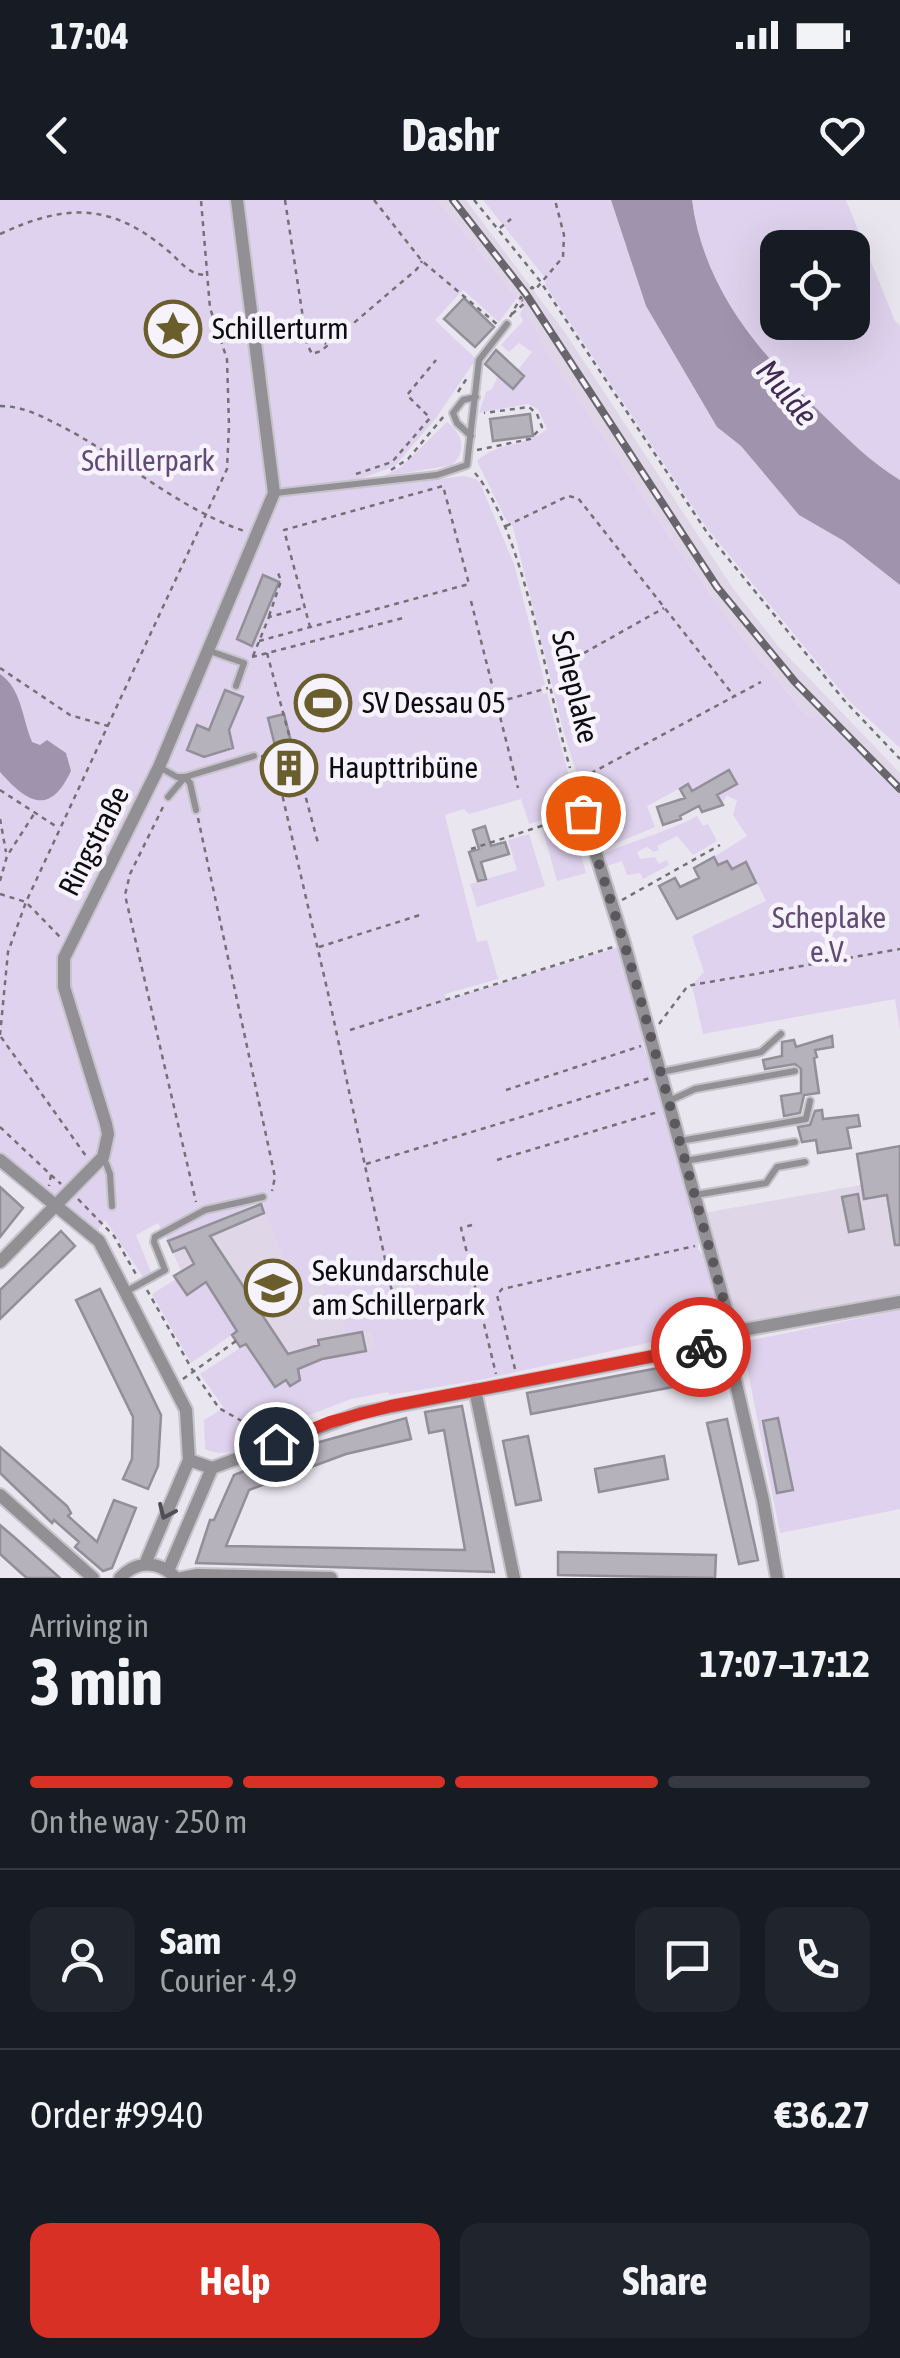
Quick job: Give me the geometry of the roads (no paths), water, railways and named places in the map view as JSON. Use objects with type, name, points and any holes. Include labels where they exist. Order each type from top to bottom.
[{"type":"street","points":[[237,200],[274,493]]},
{"type":"street","name":"Ringstraße","points":[[99,1162],[106,1147],[106,1124],[62,975],[69,946],[159,767],[274,493]]},
{"type":"street","name":"Scheplake","points":[[574,781],[651,1036],[733,1334]]},
{"type":"street","points":[[0,1160],[100,1241],[186,1410],[189,1460],[145,1564]]},
{"type":"street","points":[[0,1262],[99,1162]]},
{"type":"street","points":[[724,1346],[733,1334],[900,1302]]},
{"type":"street","points":[[189,1460],[212,1468],[360,1413],[724,1346]]},
{"type":"street","points":[[724,1346],[763,1500],[777,1578]]},
{"type":"street","points":[[475,1390],[514,1578]]},
{"type":"street","points":[[175,1576],[212,1468]]},
{"type":"street","points":[[0,1495],[92,1578]]},
{"type":"street","points":[[120,1578],[145,1564],[175,1576],[330,1578]]},
{"type":"lane","points":[[274,493],[438,476],[467,465],[479,360],[505,327]]},
{"type":"lane","points":[[472,437],[453,413],[462,400],[476,397]]},
{"type":"lane","points":[[207,650],[244,663],[236,686]]},
{"type":"lane","points":[[159,767],[185,777],[254,756]]},
{"type":"lane","points":[[168,797],[185,777]]},
{"type":"lane","points":[[185,777],[196,810]]},
{"type":"lane","points":[[661,1073],[761,1052],[780,1034]]},
{"type":"lane","points":[[668,1105],[694,1089],[795,1072]]},
{"type":"lane","points":[[679,1141],[806,1119],[810,1100]]},
{"type":"lane","points":[[684,1161],[795,1142]]},
{"type":"lane","points":[[99,1162],[110,1174],[112,1206]]},
{"type":"lane","points":[[694,1196],[766,1182],[777,1167],[805,1162]]},
{"type":"lane","points":[[125,1292],[166,1270],[155,1237],[198,1213],[263,1197]]},
{"type":"water","name":"Mulde","points":[[611,200],[692,200],[698,233],[722,292],[757,344],[842,433],[900,480],[900,585],[844,541],[799,515],[741,446],[717,427],[646,306]]},
{"type":"water","points":[[0,674],[17,696],[32,742],[40,745],[47,740],[66,753],[71,771],[63,786],[46,800],[28,797],[0,772]]},
{"type":"railway","points":[[453,200],[526,294],[717,587],[795,682],[900,789]]},
{"type":"place","name":"Schillerturm","points":[[173,329]]},
{"type":"place","name":"SV Dessau 05","points":[[323,703]]},
{"type":"place","name":"Haupttribüne","points":[[289,768]]},
{"type":"place","name":"Sekundarschule am Schillerpark","points":[[273,1288]]},
{"type":"park label","name":"Schillerpark","points":[[148,461]]},
{"type":"park label","name":"Scheplake e.V.","points":[[829,935]]}]
